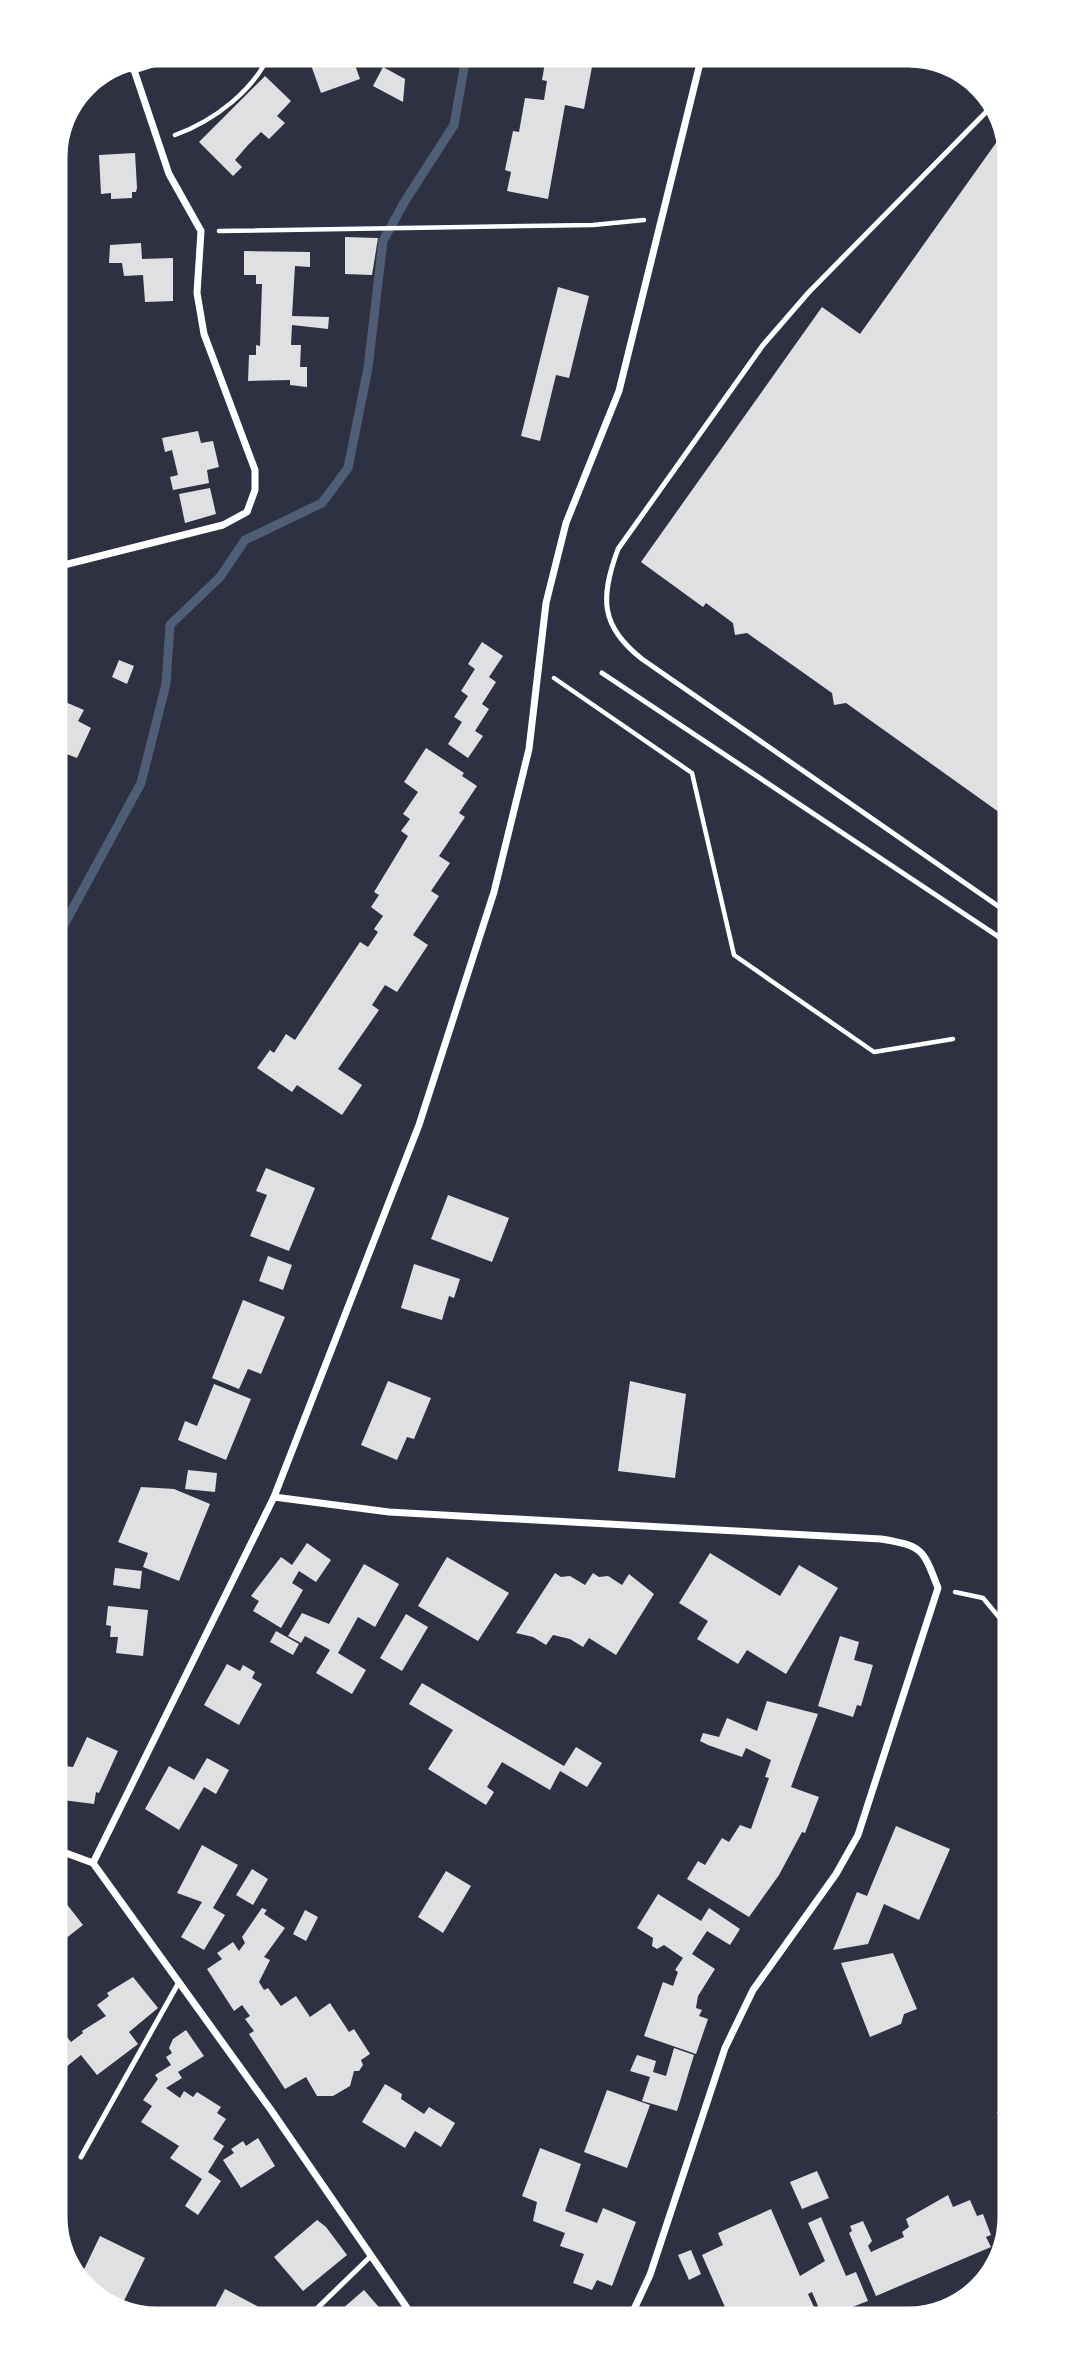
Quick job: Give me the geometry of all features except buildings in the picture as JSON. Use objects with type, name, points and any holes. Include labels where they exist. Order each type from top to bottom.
[{"type":"street","points":[[128,68],[134,70],[156,63]]},
{"type":"street","points":[[93,1863],[274,1497],[419,1125],[494,891],[529,749],[546,603],[566,523],[619,391],[700,63]]},
{"type":"street","points":[[63,565],[223,525],[247,512],[255,490],[255,470],[204,334],[197,293],[201,231],[169,174],[134,70]]},
{"type":"street","points":[[274,1497],[389,1512],[881,1539],[907,1544],[925,1554],[938,1588],[858,1835],[836,1874],[753,1990],[725,2048],[650,2275],[633,2311]]},
{"type":"street","points":[[63,1853],[93,1863],[271,2109],[409,2311]]},
{"type":"lane","points":[[989,109],[809,292],[763,345],[618,549],[608,575],[606,600],[610,625],[622,643],[642,659],[1002,909]]},
{"type":"lane","points":[[602,673],[1002,939]]},
{"type":"lane","points":[[81,2157],[179,1982]]},
{"type":"lane","points":[[314,2311],[371,2256]]},
{"type":"path","points":[[154,132],[173,136],[192,129],[220,111],[249,85],[263,63]]},
{"type":"path","points":[[201,231],[593,225],[663,218]]},
{"type":"path","points":[[538,668],[692,773],[734,955],[874,1052],[953,1039]]},
{"type":"path","points":[[938,1588],[983,1598],[1002,1620]]},
{"type":"waterway","points":[[63,927],[141,783],[166,684],[170,625],[220,577],[245,540],[322,503],[348,468],[368,368],[383,241],[405,201],[454,125],[465,63]]}]
